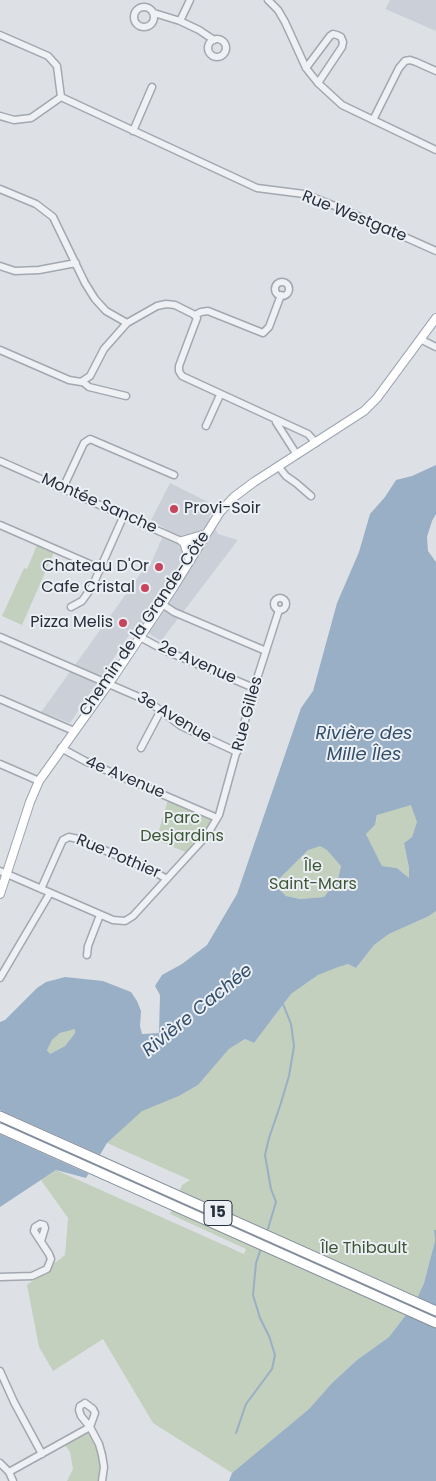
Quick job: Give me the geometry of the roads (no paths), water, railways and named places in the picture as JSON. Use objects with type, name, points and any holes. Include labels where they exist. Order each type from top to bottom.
[{"type":"highway","name":"15","points":[[0,1116],[436,1311]]},
{"type":"highway","name":"15","points":[[0,1128],[436,1323]]},
{"type":"main road","name":"Chemin de la Grande-Côte","points":[[0,894],[4,873],[39,781],[140,637],[220,512],[230,500],[254,482],[352,420],[368,407],[436,318]]},
{"type":"main road","points":[[190,561],[183,541],[206,534]]},
{"type":"street","points":[[180,21],[190,0]]},
{"type":"street","points":[[268,0],[278,10],[285,22],[306,68],[318,83],[342,105],[436,150]]},
{"type":"street","points":[[154,14],[180,21],[214,40]]},
{"type":"street","points":[[306,68],[330,36],[333,34],[341,38],[343,42],[342,47],[318,83]]},
{"type":"street","points":[[0,35],[48,56],[57,66],[61,97],[31,118],[14,120],[0,116]]},
{"type":"street","points":[[373,120],[399,68],[405,62],[410,60],[436,71]]},
{"type":"street","points":[[133,131],[152,87]]},
{"type":"street","name":"Rue Westgate","points":[[61,97],[256,188],[304,194],[436,251]]},
{"type":"street","points":[[0,189],[36,204],[53,217],[85,282],[100,305],[127,323]]},
{"type":"street","points":[[0,266],[16,271],[39,270],[76,263]]},
{"type":"street","points":[[195,315],[208,311],[264,333],[269,327],[281,295]]},
{"type":"street","points":[[0,350],[79,383],[90,376],[107,345],[127,323],[157,306],[166,304],[181,307],[195,315],[197,320],[179,371],[184,378],[308,434],[316,443]]},
{"type":"street","points":[[420,339],[436,347]]},
{"type":"street","points":[[83,382],[91,388],[126,396]]},
{"type":"street","points":[[206,426],[220,395]]},
{"type":"street","points":[[276,421],[296,455]]},
{"type":"street","points":[[63,488],[84,443],[90,439],[174,474]]},
{"type":"street","name":"Montée Sanche","points":[[0,461],[197,548]]},
{"type":"street","points":[[278,466],[286,476],[311,496]]},
{"type":"street","points":[[71,607],[80,603],[85,598],[101,569],[124,516]]},
{"type":"street","points":[[0,525],[101,569]]},
{"type":"street","points":[[162,604],[174,612],[266,651]]},
{"type":"street","name":"Rue Gilles","points":[[4,873],[118,922],[129,919],[208,835],[218,818],[254,688],[279,610]]},
{"type":"street","name":"3e Avenue","points":[[0,637],[148,701],[181,726],[237,752]]},
{"type":"street","name":"2e Avenue","points":[[140,637],[162,649],[254,688]]},
{"type":"street","points":[[0,699],[74,731]]},
{"type":"street","points":[[140,748],[161,710]]},
{"type":"street","name":"4e Avenue","points":[[61,748],[86,762],[218,818]]},
{"type":"street","points":[[0,764],[39,781]]},
{"type":"street","name":"Rue Pothier","points":[[41,889],[63,840],[69,836],[91,844],[167,879]]},
{"type":"street","points":[[0,978],[50,893]]},
{"type":"street","points":[[87,955],[88,946],[100,915]]},
{"type":"street","points":[[0,1277],[32,1276],[47,1269],[51,1259],[41,1241]]},
{"type":"street","points":[[0,1371],[14,1402],[42,1454]]},
{"type":"street","points":[[9,1472],[90,1427],[99,1444],[102,1455],[104,1467],[102,1481]]},
{"type":"street","points":[[0,1463],[9,1472],[13,1481]]},
{"type":"water","name":"Rivière des Mille Îles","points":[[436,465],[436,514],[427,537],[428,551],[436,562],[436,911],[389,934],[374,945],[356,968],[348,964],[318,975],[291,994],[254,1043],[245,1039],[229,1049],[198,1085],[179,1096],[142,1111],[107,1143],[86,1178],[56,1170],[0,1207],[0,1022],[5,1020],[37,988],[46,982],[65,977],[103,981],[131,992],[141,1011],[140,1026],[142,1034],[159,1033],[160,995],[155,986],[162,975],[182,964],[207,945],[237,894],[301,708],[313,691],[337,603],[359,552],[370,514],[385,497],[396,480],[412,476]],"holes":[[[411,805],[417,822],[412,837],[404,843],[409,878],[397,868],[382,866],[366,834],[375,825],[377,815]],[[320,846],[327,850],[341,866],[338,879],[324,897],[300,899],[286,896],[278,888],[278,880],[308,850]],[[75,1029],[75,1033],[65,1046],[50,1054],[47,1050],[52,1040],[60,1033]]]},
{"type":"water","points":[[434,1230],[436,1230],[436,1481],[229,1481],[232,1473],[309,1409],[332,1383],[357,1360],[389,1337],[415,1303],[424,1283],[435,1241]]},
{"type":"waterway","points":[[267,1232],[276,1202],[271,1189],[265,1155],[289,1076],[294,1046],[291,1024],[283,1004]]},
{"type":"waterway","points":[[236,1433],[246,1404],[272,1369],[275,1355],[253,1295],[256,1263],[261,1248]]},
{"type":"place","name":"Provi-Soir","points":[[174,509]]},
{"type":"place","name":"Chateau D'Or","points":[[159,567]]},
{"type":"place","name":"Cafe Cristal","points":[[145,588]]},
{"type":"place","name":"Pizza Melis","points":[[123,623]]},
{"type":"park label","name":"Parc Desjardins","points":[[182,828]]},
{"type":"park label","name":"Île Saint-Mars","points":[[313,876]]},
{"type":"park label","name":"Île Thibault","points":[[364,1249]]},
{"type":"water label","name":"Rivière Cachée","points":[[198,1011]]}]
